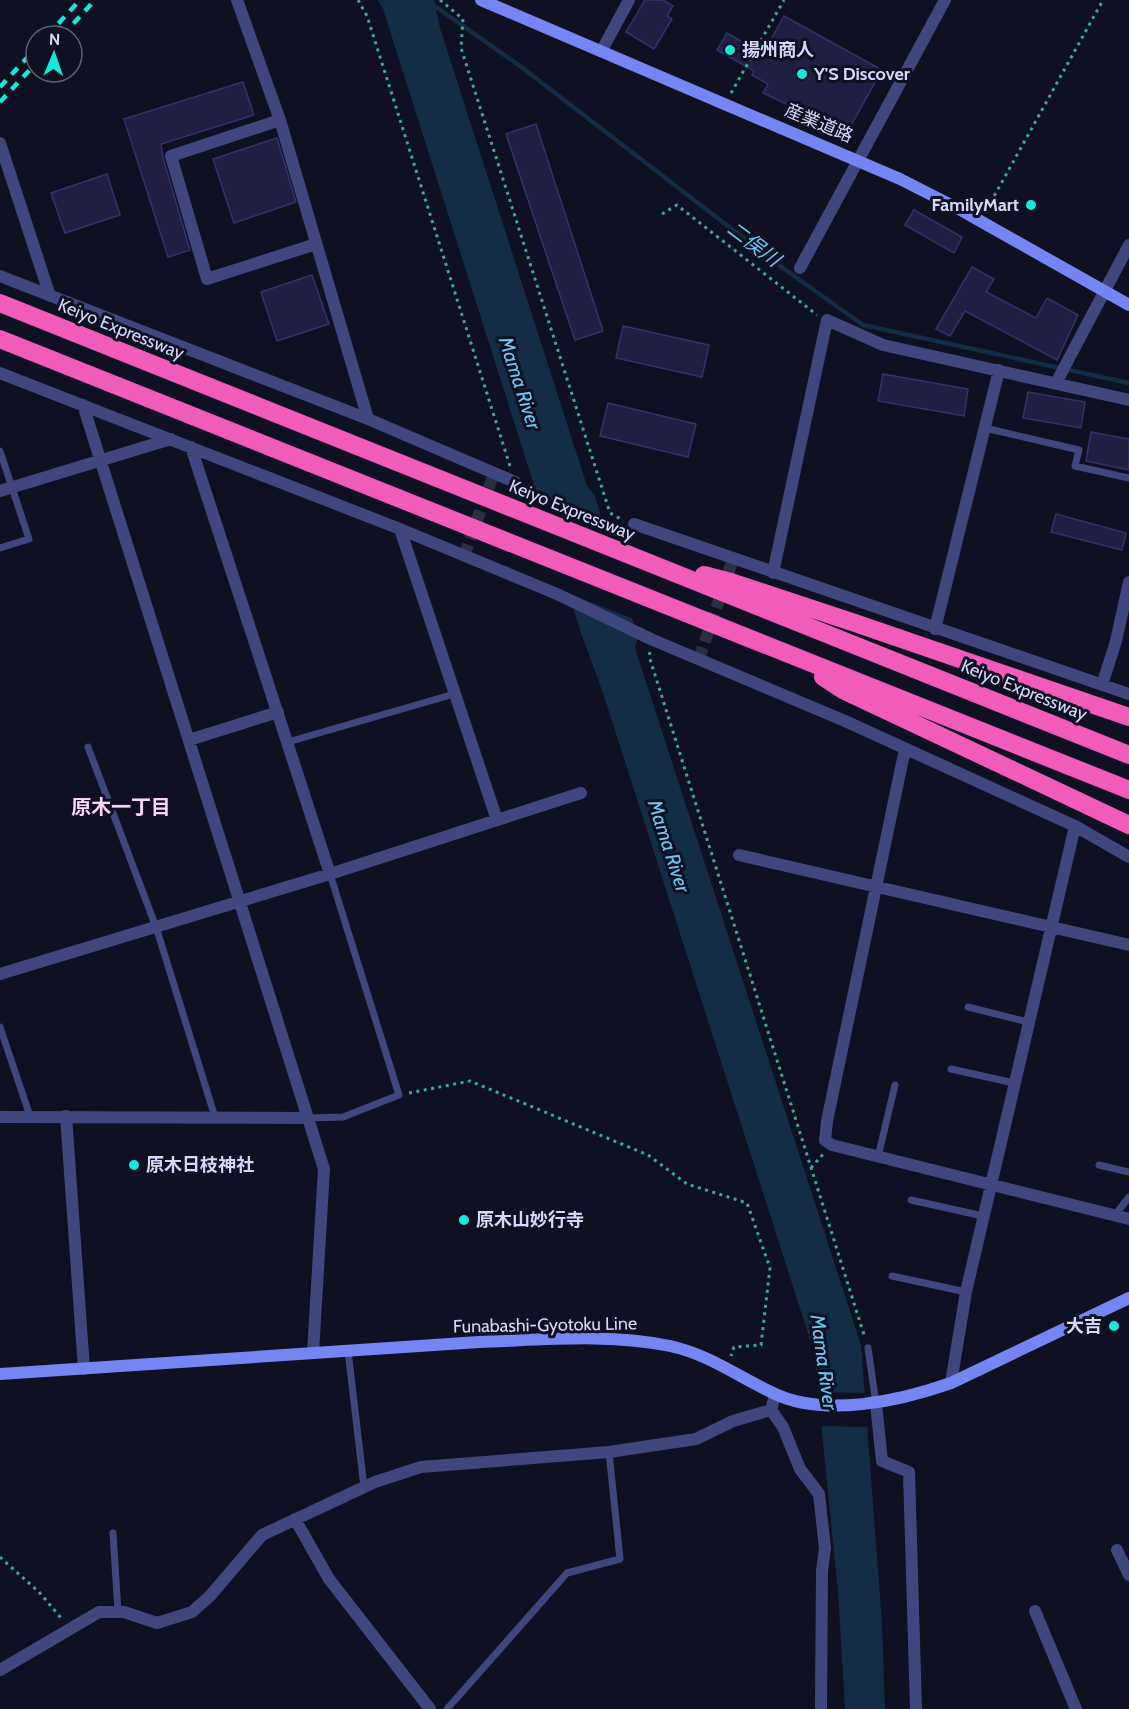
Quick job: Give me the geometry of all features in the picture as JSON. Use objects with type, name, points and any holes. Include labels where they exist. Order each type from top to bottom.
[{"type":"highway","name":"Keiyo Expressway","points":[[0,303],[1129,755]]},
{"type":"highway","points":[[0,339],[1129,790]]},
{"type":"highway","points":[[646,562],[730,582],[1129,717]]},
{"type":"highway","points":[[786,654],[843,690],[1126,825]]},
{"type":"highway","points":[[1010,676],[1129,725]]},
{"type":"main road","name":"産業道路","points":[[481,0],[900,179],[1129,305]]},
{"type":"main road","name":"Funabashi-Gyotoku Line","points":[[0,1374],[540,1340],[638,1341],[673,1347],[703,1356],[775,1395],[795,1401],[818,1405],[873,1404],[925,1392],[951,1383],[1129,1298]]},
{"type":"street","points":[[237,0],[280,120],[368,419]]},
{"type":"street","points":[[602,50],[630,0]]},
{"type":"street","points":[[800,268],[945,0]]},
{"type":"street","points":[[280,120],[171,156],[207,279],[316,244]]},
{"type":"street","points":[[0,143],[50,296]]},
{"type":"street","points":[[1056,383],[1129,245]]},
{"type":"street","points":[[0,276],[368,419],[515,482]]},
{"type":"street","points":[[773,573],[827,320],[883,345],[1129,400]]},
{"type":"street","points":[[935,629],[999,370]]},
{"type":"street","points":[[0,373],[557,594],[654,640],[1075,826],[1129,857]]},
{"type":"street","points":[[83,405],[324,1169],[313,1353]]},
{"type":"street","points":[[6,489],[171,439]]},
{"type":"street","points":[[191,447],[330,874]]},
{"type":"street","points":[[634,524],[1129,694]]},
{"type":"street","points":[[400,530],[497,820]]},
{"type":"street","points":[[1102,685],[1116,641],[1129,582]]},
{"type":"street","points":[[189,740],[278,712]]},
{"type":"street","points":[[905,749],[827,1121],[825,1140],[832,1146],[1129,1219]]},
{"type":"street","points":[[0,974],[330,874],[581,793]]},
{"type":"street","points":[[951,1383],[966,1292],[1075,826]]},
{"type":"street","points":[[739,855],[1129,945]]},
{"type":"street","points":[[66,1116],[84,1369]]},
{"type":"street","points":[[0,1117],[308,1118]]},
{"type":"street","points":[[771,1410],[775,1395]]},
{"type":"street","points":[[873,1404],[882,1461],[909,1472],[916,1709]]},
{"type":"street","points":[[0,1670],[99,1612],[124,1612],[157,1623],[192,1612],[210,1596],[262,1534],[364,1487],[421,1467],[609,1452],[696,1438],[733,1421],[771,1410]]},
{"type":"street","points":[[771,1410],[783,1427],[800,1469],[819,1494],[825,1548],[822,1571],[821,1709]]},
{"type":"street","points":[[295,1519],[329,1579],[430,1709]]},
{"type":"street","points":[[1117,1550],[1129,1575]]},
{"type":"street","points":[[1035,1611],[1076,1709]]},
{"type":"lane","points":[[985,428],[1079,450],[1075,466],[1129,478]]},
{"type":"lane","points":[[0,451],[6,489],[29,539],[0,548]]},
{"type":"lane","points":[[288,742],[454,694]]},
{"type":"lane","points":[[88,747],[156,927],[215,1117]]},
{"type":"lane","points":[[308,1118],[343,1117],[399,1095],[330,874]]},
{"type":"lane","points":[[968,1007],[1028,1022]]},
{"type":"lane","points":[[0,1027],[30,1116]]},
{"type":"lane","points":[[951,1069],[1014,1083]]},
{"type":"lane","points":[[878,1157],[895,1085]]},
{"type":"lane","points":[[1100,1165],[1129,1172]]},
{"type":"lane","points":[[1115,1215],[1129,1197]]},
{"type":"lane","points":[[911,1200],[983,1216]]},
{"type":"lane","points":[[892,1276],[966,1292]]},
{"type":"lane","points":[[868,1348],[873,1404]]},
{"type":"lane","points":[[348,1351],[364,1487]]},
{"type":"lane","points":[[447,1709],[567,1573],[620,1559],[609,1452]]},
{"type":"lane","points":[[113,1533],[117,1612]]},
{"type":"path","points":[[358,0],[367,16],[515,482]]},
{"type":"path","points":[[440,0],[463,19],[461,48],[610,513],[634,524]]},
{"type":"path","points":[[726,103],[784,0]]},
{"type":"path","points":[[980,221],[1103,0]]},
{"type":"path","points":[[662,214],[677,205],[816,315],[827,320]]},
{"type":"path","points":[[654,640],[649,656],[868,1348]]},
{"type":"path","points":[[399,1095],[470,1081],[648,1155],[687,1184],[747,1203],[770,1268],[761,1345],[734,1347],[728,1369]]},
{"type":"path","points":[[811,1168],[832,1146]]},
{"type":"path","points":[[0,1557],[39,1592],[71,1629]]},
{"type":"water","name":"Mama River","points":[[378,0],[434,0],[440,28],[587,486],[595,496],[638,637],[635,648],[861,1345],[882,1623],[885,1709],[845,1709],[838,1592],[814,1352],[604,696],[581,633],[383,9]]},
{"type":"pier","points":[[534,495],[607,524],[636,620],[565,592]]},
{"type":"pier","points":[[815,1392],[867,1393],[870,1427],[818,1426]]},
{"type":"building","points":[[645,0],[663,0],[673,6],[667,16],[672,19],[654,49],[626,32]]},
{"type":"building","points":[[784,16],[882,70],[849,129],[838,123],[836,128],[763,93],[768,84],[752,75],[754,71],[717,50],[727,33],[763,54]]},
{"type":"building","points":[[243,82],[254,115],[161,144],[190,250],[168,257],[124,119]]},
{"type":"building","points":[[536,124],[603,331],[575,340],[506,134]]},
{"type":"building","points":[[277,138],[296,202],[234,223],[213,159]]},
{"type":"building","points":[[107,174],[120,215],[65,233],[51,193]]},
{"type":"building","points":[[914,210],[962,237],[954,253],[905,225]]},
{"type":"building","points":[[972,267],[994,279],[986,292],[1036,318],[1047,298],[1078,315],[1057,360],[965,311],[950,336],[936,329]]},
{"type":"building","points":[[312,275],[329,324],[277,341],[261,292]]},
{"type":"building","points":[[623,326],[709,345],[702,377],[616,358]]},
{"type":"building","points":[[883,374],[968,389],[964,416],[878,401]]},
{"type":"building","points":[[1028,392],[1085,402],[1081,428],[1023,418]]},
{"type":"building","points":[[608,403],[696,424],[688,457],[600,436]]},
{"type":"building","points":[[1091,432],[1129,439],[1129,470],[1086,461]]},
{"type":"building","points":[[1056,514],[1126,533],[1122,550],[1051,532]]},
{"type":"waterway","name":"二俣川","points":[[426,0],[520,66],[776,263],[863,325],[1129,383]]},
{"type":"tunnel","points":[[464,556],[494,473]]},
{"type":"tunnel","points":[[699,659],[733,559]]},
{"type":"railway","points":[[58,24],[80,0]]},
{"type":"railway","points":[[73,24],[95,0]]},
{"type":"railway","points":[[0,87],[24,61]]},
{"type":"railway","points":[[0,102],[24,76]]},
{"type":"place","name":"揚州商人","points":[[730,50]]},
{"type":"place","name":"Y'S Discover","points":[[802,74]]},
{"type":"place","name":"FamilyMart","points":[[1031,205]]},
{"type":"place","name":"原木日枝神社","points":[[134,1165]]},
{"type":"place","name":"原木山妙行寺","points":[[464,1220]]},
{"type":"place","name":"大吉","points":[[1114,1326]]},
{"type":"district","name":"原木一丁目","points":[[121,807]]}]
